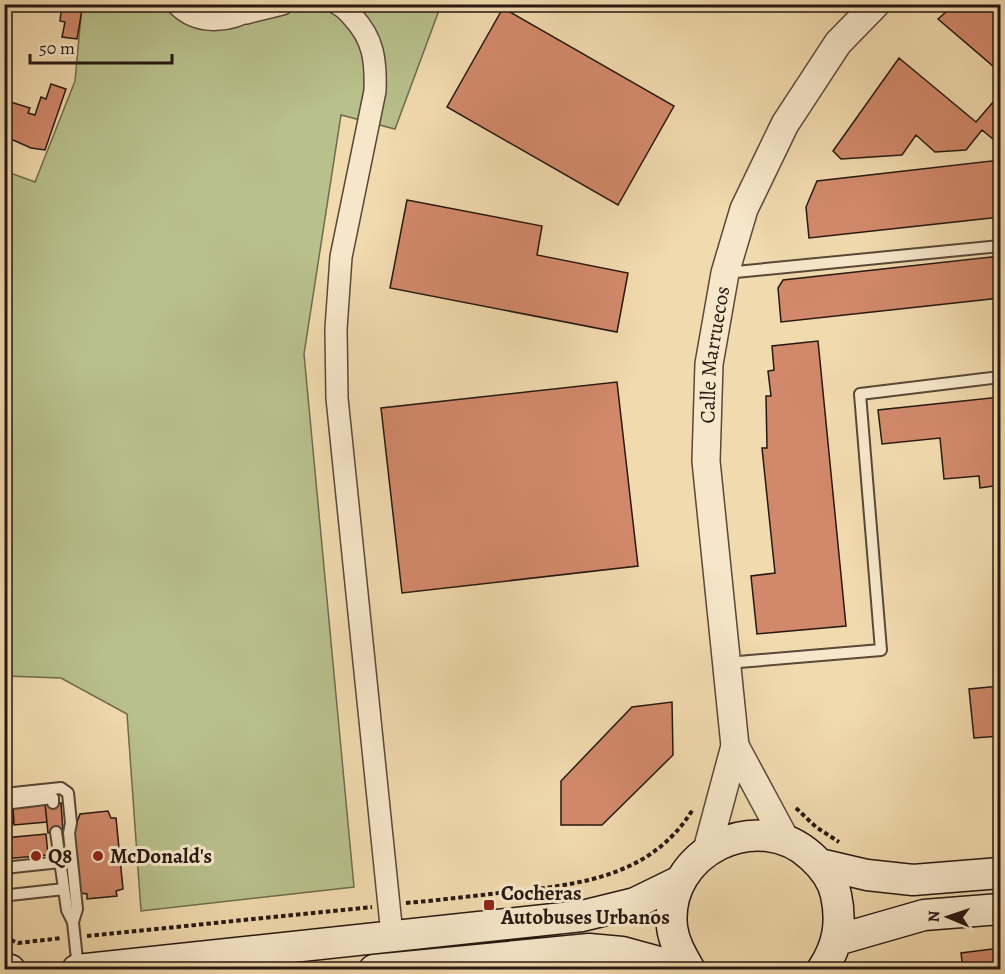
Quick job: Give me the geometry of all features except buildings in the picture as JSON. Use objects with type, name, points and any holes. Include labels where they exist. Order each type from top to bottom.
[{"type":"main road","points":[[689,969],[678,950],[672,927],[673,904],[680,881],[706,850],[731,838],[758,834],[785,839],[804,849],[820,864],[834,887],[840,913],[837,940],[822,969]]},
{"type":"main road","points":[[820,864],[867,875],[913,880],[1000,873]]},
{"type":"main road","points":[[77,969],[582,916],[635,903],[680,881]]},
{"type":"main road","points":[[837,940],[924,915],[1000,909]]},
{"type":"main road","points":[[374,969],[435,966],[589,949],[622,952],[689,969]]},
{"type":"main road","points":[[4,968],[10,969]]},
{"type":"street","points":[[177,4],[202,18],[224,20],[251,9],[282,4]]},
{"type":"street","points":[[338,4],[363,27],[373,45],[376,70],[375,91],[341,257],[336,329],[337,398],[392,936]]},
{"type":"street","name":"Calle Marruecos","points":[[706,850],[735,746],[706,461],[709,364],[725,273],[744,209],[784,124],[838,43],[876,4]]},
{"type":"street","name":"Calle Marruecos","points":[[735,746],[785,839]]},
{"type":"lane","points":[[725,273],[1000,246]]},
{"type":"lane","points":[[727,663],[881,650],[860,394],[1000,377]]},
{"type":"lane","points":[[4,794],[61,788],[68,793],[76,909],[73,922]]},
{"type":"lane","points":[[4,804],[53,798],[53,803]]},
{"type":"lane","points":[[56,832],[67,910],[73,922],[77,969]]},
{"type":"lane","points":[[4,868],[60,862]]},
{"type":"lane","points":[[4,890],[10,895],[64,889]]},
{"type":"path","points":[[792,802],[816,827],[844,844]]},
{"type":"path","points":[[4,937],[18,943],[564,886],[602,878],[626,868],[655,850],[680,826],[696,804]]},
{"type":"green space","points":[[82,5],[441,5],[395,129],[341,115],[304,354],[354,887],[141,911],[127,714],[61,678],[5,676],[5,171],[35,182],[75,81]]},
{"type":"place","name":"Q8","points":[[36,856]]},
{"type":"place","name":"McDonald's","points":[[98,856]]},
{"type":"place","name":"Cocheras Autobuses Urbanos","points":[[489,905]]}]
